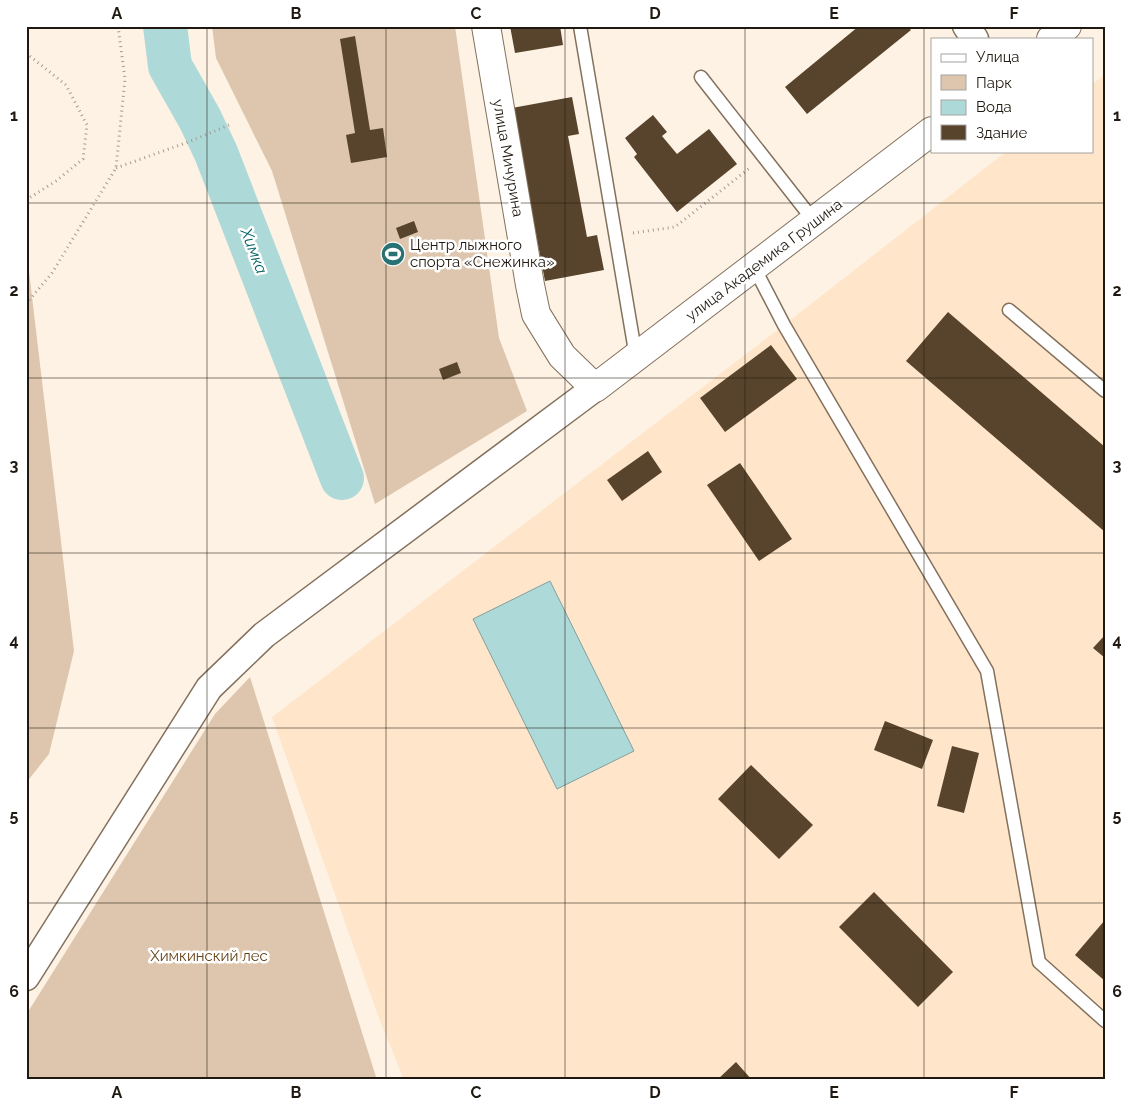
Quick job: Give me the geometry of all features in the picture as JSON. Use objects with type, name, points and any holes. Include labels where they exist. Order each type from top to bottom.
[{"type":"street","name":"улица Мичурина","points":[[486,26],[536,314],[562,356],[595,388]]},
{"type":"street","points":[[966,26],[975,38]]},
{"type":"street","points":[[1052,38],[1067,26]]},
{"type":"street","name":"улица Академика Грушина","points":[[595,388],[931,132]]},
{"type":"street","points":[[26,977],[209,688],[264,635],[595,388]]},
{"type":"lane","points":[[580,26],[636,357]]},
{"type":"lane","points":[[701,77],[814,221]]},
{"type":"lane","points":[[754,267],[784,326],[987,671],[1039,962],[1105,1021]]},
{"type":"lane","points":[[1009,310],[1105,390]]},
{"type":"path","points":[[26,304],[52,272],[116,168],[124,79],[118,26]]},
{"type":"path","points":[[26,53],[66,85],[87,126],[83,159],[56,181],[26,200]]},
{"type":"path","points":[[116,168],[229,125]]},
{"type":"path","points":[[616,235],[675,227],[764,157]]},
{"type":"shaded area","points":[[1105,75],[1105,1080],[404,1080],[379,1018],[272,717],[784,325],[1006,152],[1094,152],[1094,83]]},
{"type":"green space","name":"Центр лыжного спорта «Снежинка»","points":[[212,26],[455,26],[499,338],[527,411],[375,504],[272,171],[216,58]]},
{"type":"green space","points":[[26,246],[74,651],[49,754],[26,783]]},
{"type":"green space","name":"Химкинский лес","points":[[250,677],[377,1080],[26,1080],[26,1015],[215,714]]},
{"type":"water","points":[[550,581],[634,751],[557,789],[473,619]]},
{"type":"building","points":[[510,26],[560,26],[563,45],[515,53]]},
{"type":"building","points":[[859,26],[907,26],[911,30],[807,114],[785,87]]},
{"type":"building","points":[[355,36],[370,130],[383,128],[387,157],[351,163],[346,135],[355,133],[340,39]]},
{"type":"building","points":[[572,97],[579,134],[568,136],[587,237],[597,235],[604,270],[545,281],[512,108]]},
{"type":"building","points":[[653,115],[667,132],[662,136],[677,154],[709,129],[737,164],[677,212],[634,157],[637,154],[625,138]]},
{"type":"building","points":[[414,221],[418,232],[400,239],[396,228]]},
{"type":"building","points":[[948,312],[1105,447],[1105,532],[906,361]]},
{"type":"building","points":[[771,345],[797,379],[725,432],[700,398]]},
{"type":"building","points":[[457,362],[461,373],[443,380],[439,369]]},
{"type":"building","points":[[648,451],[662,472],[622,501],[607,480]]},
{"type":"building","points":[[740,463],[792,539],[759,561],[707,485]]},
{"type":"building","points":[[1105,635],[1105,658],[1093,648]]},
{"type":"building","points":[[885,721],[933,740],[922,769],[874,750]]},
{"type":"building","points":[[952,746],[979,753],[964,813],[937,806]]},
{"type":"building","points":[[751,765],[813,825],[779,859],[718,799]]},
{"type":"building","points":[[874,892],[953,972],[918,1007],[839,927]]},
{"type":"building","points":[[1105,920],[1105,981],[1075,955]]},
{"type":"building","points":[[736,1062],[752,1080],[717,1080]]},
{"type":"waterway","name":"Химка","points":[[165,26],[170,66],[200,119],[216,153],[342,478]]},
{"type":"place","name":"Центр лыжного спорта «Снежинка»","points":[[393,254]]}]
